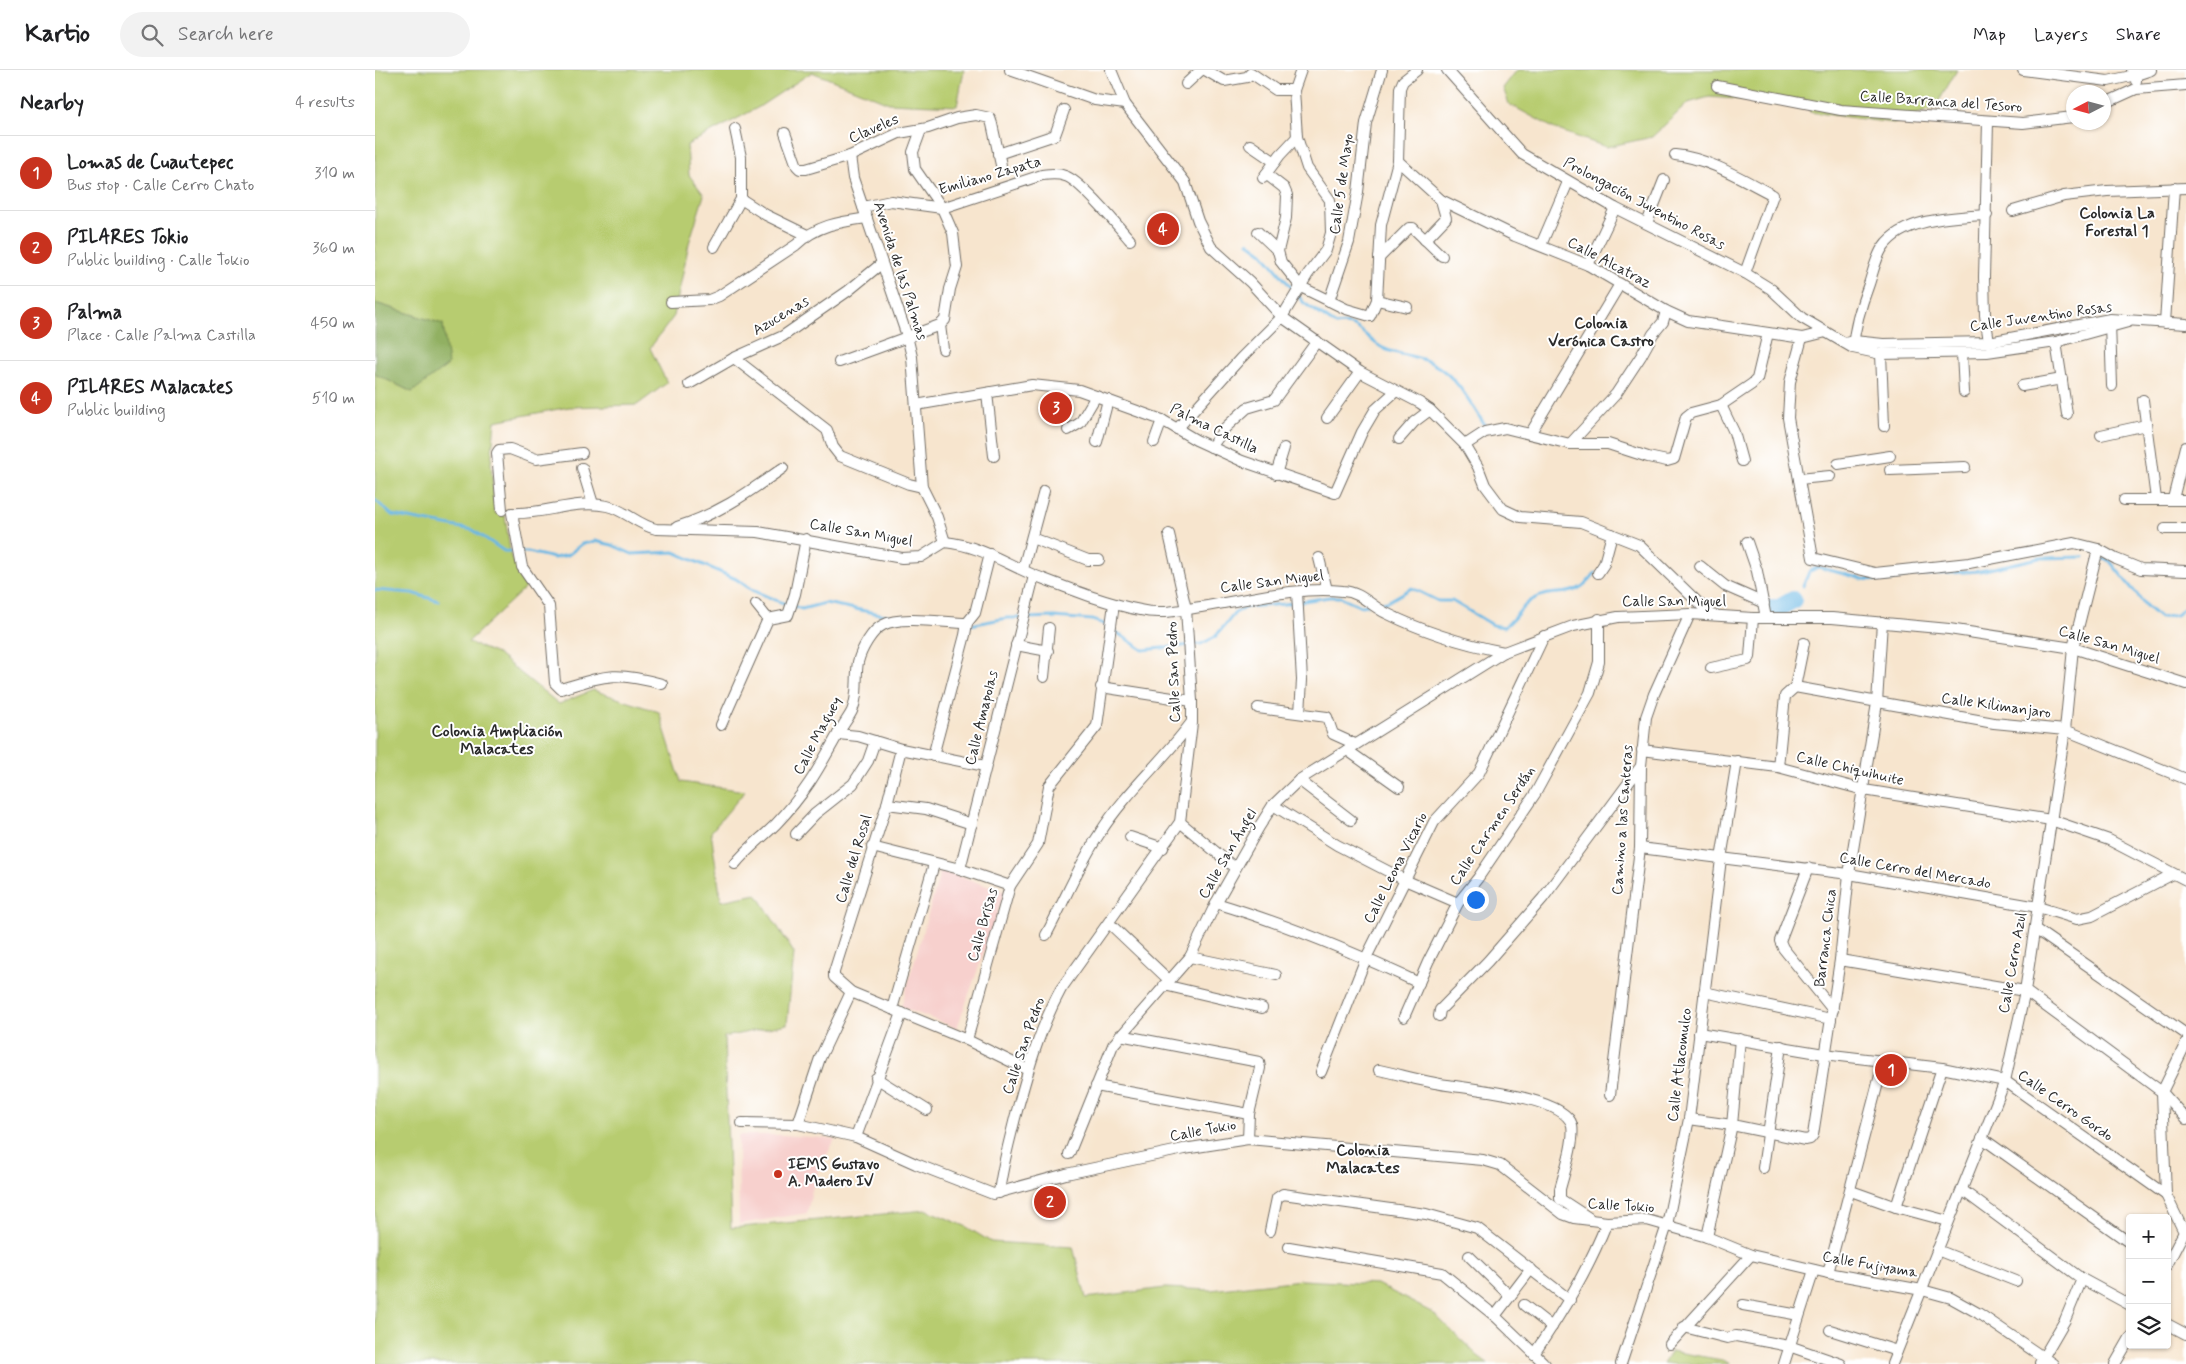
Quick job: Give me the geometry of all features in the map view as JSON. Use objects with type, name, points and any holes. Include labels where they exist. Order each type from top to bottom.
[{"type":"street","points":[[1010,70],[1095,100],[1125,104]]},
{"type":"street","points":[[1111,70],[1125,104],[1185,182],[1198,221],[1211,247],[1250,282],[1282,317],[1360,372],[1430,410],[1465,445],[1479,467],[1485,484],[1503,509],[1511,514],[1581,522],[1645,549],[1711,615]]},
{"type":"street","points":[[1186,84],[1201,70]]},
{"type":"street","points":[[1205,70],[1224,81],[1247,77],[1251,72],[1276,90],[1294,90]]},
{"type":"street","points":[[1177,429],[1240,359],[1282,317],[1308,274],[1326,250],[1331,233],[1330,200],[1307,168],[1297,137],[1294,90],[1301,70]]},
{"type":"street","name":"Calle 5 de Mayo","points":[[1329,302],[1349,242],[1359,192],[1366,123],[1382,70]]},
{"type":"street","points":[[1297,137],[1264,177],[1284,188],[1287,195],[1286,218],[1278,251],[1281,262],[1301,288],[1329,302],[1370,316],[1377,300],[1381,225],[1397,161],[1400,88],[1403,81],[1417,70]]},
{"type":"street","name":"Prolongación Juventino Rosas","points":[[1447,70],[1522,154],[1615,208],[1745,273],[1771,290],[1802,318],[1826,332],[1851,344],[1881,354],[1962,353]]},
{"type":"street","points":[[2023,70],[2108,80],[2151,70]]},
{"type":"street","points":[[2134,73],[2136,89]]},
{"type":"street","name":"Calle Barranca del Tesoro","points":[[1717,86],[1841,110],[1988,122],[2023,123],[2066,118]]},
{"type":"street","points":[[2111,100],[2136,89],[2186,86]]},
{"type":"street","points":[[998,154],[1055,135],[1064,110]]},
{"type":"street","name":"Claveles","points":[[785,133],[800,169],[850,156],[899,132],[921,130],[957,118],[985,115],[990,118],[1001,165]]},
{"type":"street","points":[[1988,122],[1984,286],[1985,315],[1989,342]]},
{"type":"street","points":[[715,247],[741,199],[741,157],[735,129]]},
{"type":"street","points":[[839,362],[940,325],[945,320],[950,289],[957,267],[953,233],[942,208],[915,168],[913,152],[921,130]]},
{"type":"street","points":[[1250,145],[1275,162]]},
{"type":"street","points":[[1675,155],[1727,172],[1773,196],[1745,273]]},
{"type":"street","name":"Avenida de las Palmas","points":[[850,156],[853,178],[907,336],[912,357],[922,486],[937,517],[945,542]]},
{"type":"street","name":"Calle Alcatraz","points":[[1397,161],[1441,200],[1515,236],[1588,265],[1666,311],[1688,321],[1802,338],[1826,332]]},
{"type":"street","name":"Emiliano Zapata","points":[[863,207],[891,201],[942,208],[1042,175],[1067,176],[1083,189],[1130,240]]},
{"type":"street","points":[[1647,223],[1664,180]]},
{"type":"street","points":[[1541,245],[1568,182]]},
{"type":"street","points":[[2165,322],[2174,188]]},
{"type":"street","points":[[2013,211],[2064,196],[2186,188]]},
{"type":"street","points":[[741,199],[807,235]]},
{"type":"street","points":[[1425,240],[1446,218],[1441,200]]},
{"type":"street","points":[[1588,265],[1615,208]]},
{"type":"street","points":[[1851,344],[1858,314],[1881,249],[1911,226],[1951,217],[1987,215]]},
{"type":"street","points":[[671,302],[709,300],[719,296],[796,245],[807,235],[831,224],[867,218]]},
{"type":"street","points":[[1379,258],[1409,228],[1417,231],[1442,256]]},
{"type":"street","points":[[1258,232],[1278,251]]},
{"type":"street","name":"Azucenas","points":[[689,384],[733,358],[783,336],[848,291],[881,264]]},
{"type":"street","points":[[1530,434],[1620,284]]},
{"type":"street","points":[[1377,300],[1407,307]]},
{"type":"street","points":[[1570,444],[1617,394],[1653,334],[1663,322],[1666,311]]},
{"type":"street","name":"Calle Juventino Rosas","points":[[1957,343],[1989,342],[2128,322],[2186,324]]},
{"type":"street","points":[[2110,324],[2112,386]]},
{"type":"street","name":"Calle Juventino Rosas","points":[[1962,353],[2011,349],[2056,342],[2110,324]]},
{"type":"street","points":[[940,325],[943,349]]},
{"type":"street","points":[[1465,445],[1494,429],[1505,428],[1570,444],[1608,444],[1648,457],[1667,461],[1674,459],[1686,417],[1691,413],[1721,405],[1755,382],[1768,333]]},
{"type":"street","points":[[1802,338],[1790,382],[1788,418],[1813,558],[1875,572],[1985,560],[2074,543],[2098,549],[2141,569],[2186,571]]},
{"type":"street","points":[[1211,447],[1226,427],[1247,408],[1274,400],[1317,341]]},
{"type":"street","points":[[2056,342],[2067,414]]},
{"type":"street","name":"Prolongación Juventino Rosas","points":[[1851,344],[1957,343]]},
{"type":"street","points":[[1962,353],[1964,392]]},
{"type":"street","points":[[1881,354],[1883,426]]},
{"type":"street","points":[[733,358],[823,427],[829,434],[833,447],[840,456],[909,484],[922,486]]},
{"type":"street","points":[[1327,418],[1360,372]]},
{"type":"street","points":[[2022,386],[2062,380]]},
{"type":"street","name":"Palma Castilla","points":[[915,405],[1033,385],[1079,390],[1162,420],[1211,447],[1276,474],[1335,493],[1366,425],[1375,410],[1396,391]]},
{"type":"street","points":[[987,393],[994,456]]},
{"type":"street","points":[[1069,430],[1080,423],[1096,396]]},
{"type":"street","points":[[1097,442],[1108,400]]},
{"type":"street","points":[[2143,400],[2156,499]]},
{"type":"street","points":[[1721,405],[1734,432],[1741,461]]},
{"type":"street","points":[[1399,439],[1414,422],[1430,410]]},
{"type":"street","points":[[1154,442],[1162,420]]},
{"type":"street","points":[[2101,436],[2146,425]]},
{"type":"street","points":[[2173,499],[2186,447]]},
{"type":"street","points":[[1276,474],[1284,448]]},
{"type":"street","points":[[582,453],[536,460],[510,449],[498,451],[507,512],[519,550],[522,567],[549,606],[555,684],[561,689],[606,675],[620,674],[662,684]]},
{"type":"street","points":[[1838,464],[1890,456]]},
{"type":"street","points":[[1890,470],[1965,467]]},
{"type":"street","points":[[582,468],[593,504]]},
{"type":"street","points":[[671,530],[708,517],[734,503],[783,468]]},
{"type":"street","points":[[1799,479],[1829,476]]},
{"type":"street","points":[[1023,569],[1044,491]]},
{"type":"street","points":[[2124,500],[2186,500]]},
{"type":"street","name":"Calle San Miguel","points":[[507,512],[525,514],[593,504],[621,511],[645,526],[671,530],[758,532],[806,539],[902,558],[921,558],[945,542],[973,546],[1034,576],[1114,604],[1157,612],[1327,590],[1346,591],[1361,596],[1376,606],[1431,632],[1467,645],[1504,652],[1544,636],[1599,619],[1690,614],[1882,622],[2028,640],[2073,648],[2186,684]]},
{"type":"street","points":[[2165,529],[2186,529]]},
{"type":"street","name":"Calle San Pedro","points":[[999,1193],[1003,1166],[1028,1070],[1058,995],[1181,822],[1192,723],[1186,609],[1169,534]]},
{"type":"street","points":[[1598,573],[1609,549],[1612,535]]},
{"type":"street","points":[[1032,538],[1088,560],[1099,560]]},
{"type":"street","points":[[767,619],[788,615],[794,599],[806,539]]},
{"type":"street","points":[[1747,542],[1757,571],[1766,618]]},
{"type":"street","name":"Calle Cerro Azul","points":[[1892,1364],[2005,1081],[2025,991],[2035,929],[2065,730],[2073,648],[2098,549]]},
{"type":"street","points":[[933,756],[966,626],[975,613],[990,554]]},
{"type":"street","points":[[1319,558],[1327,590]]},
{"type":"street","points":[[1700,566],[1725,586],[1764,603]]},
{"type":"street","name":"Calle Amapolas","points":[[960,869],[1034,576]]},
{"type":"street","points":[[1297,594],[1302,680],[1300,713]]},
{"type":"street","points":[[756,604],[767,619]]},
{"type":"street","name":"Calle Brisas","points":[[967,1040],[1010,886],[1038,844],[1049,786],[1097,726],[1114,604]]},
{"type":"street","name":"Camino a las Canteras","points":[[1610,1094],[1640,848],[1641,766],[1646,717],[1654,694],[1690,614]]},
{"type":"street","points":[[1711,668],[1744,663],[1748,660],[1750,657],[1753,618]]},
{"type":"street","points":[[721,726],[767,619]]},
{"type":"street","name":"Calle Carmen Serdán","points":[[1404,1017],[1458,903],[1478,878],[1535,794],[1590,693],[1599,662],[1599,619]]},
{"type":"street","name":"Calle Maguey","points":[[735,864],[749,847],[774,826],[797,802],[816,775],[855,701],[858,662],[867,642],[884,624],[921,620],[966,626]]},
{"type":"street","name":"Barranca Chica","points":[[1770,1132],[1805,1140],[1810,1139],[1813,1135],[1840,960],[1849,874],[1877,703],[1882,622]]},
{"type":"street","points":[[1044,677],[1049,628]]},
{"type":"street","name":"Calle Leona Vicario","points":[[1321,1072],[1365,958],[1407,881],[1435,822],[1479,773],[1544,636]]},
{"type":"street","points":[[1778,767],[1785,696],[1795,687],[1804,643]]},
{"type":"street","points":[[1016,645],[1048,651]]},
{"type":"street","name":"Calle San Ángel","points":[[1069,1154],[1113,1045],[1189,957],[1235,868],[1273,805],[1299,780],[1504,652]]},
{"type":"street","points":[[1101,687],[1191,701]]},
{"type":"street","name":"Calle Kilimanjaro","points":[[1795,687],[1993,723],[2065,730],[2186,779]]},
{"type":"street","points":[[1258,708],[1327,717],[1333,734],[1399,787]]},
{"type":"street","points":[[1047,935],[1099,833],[1135,789],[1169,753],[1192,723]]},
{"type":"street","points":[[838,734],[985,766]]},
{"type":"street","points":[[796,834],[815,814],[853,784],[868,761],[875,741]]},
{"type":"street","name":"Calle del Rosal","points":[[851,992],[834,977],[834,972],[887,804],[901,749]]},
{"type":"street","name":"Calle Chiquihuite","points":[[1642,750],[1778,767],[1864,790],[2051,820],[2109,840],[2186,880]]},
{"type":"street","name":"Calle Atlacomulco","points":[[1621,1364],[1667,1225],[1689,1119],[1721,859],[1737,762]]},
{"type":"street","points":[[1439,1016],[1440,1010],[1488,961],[1543,898],[1641,766]]},
{"type":"street","points":[[1299,780],[1351,820]]},
{"type":"street","points":[[887,804],[926,809],[972,824]]},
{"type":"street","points":[[1273,805],[1337,845],[1407,881],[1458,903]]},
{"type":"street","points":[[1181,822],[1235,868]]},
{"type":"street","points":[[1130,837],[1163,848]]},
{"type":"street","points":[[872,847],[960,869],[1010,886]]},
{"type":"street","name":"Calle Cerro del Mercado","points":[[1640,848],[1849,874],[2038,907],[2077,919],[2092,916],[2173,874]]},
{"type":"street","points":[[856,1137],[897,1011],[934,864]]},
{"type":"street","points":[[1808,868],[1780,941],[1832,1014]]},
{"type":"street","points":[[1216,903],[1261,916],[1365,958],[1419,983]]},
{"type":"street","points":[[1109,923],[1167,982],[1262,1008]]},
{"type":"street","points":[[2035,929],[2186,1034]]},
{"type":"street","points":[[1189,957],[1276,975]]},
{"type":"street","points":[[1840,960],[2025,991],[2162,1092],[2186,1119]]},
{"type":"street","points":[[798,1124],[820,1058],[851,992],[967,1040],[1028,1070]]},
{"type":"street","points":[[1704,992],[1832,1014]]},
{"type":"street","name":"Calle Cerro Gordo","points":[[1699,1032],[1824,1054],[1942,1068],[2005,1081],[2166,1195]]},
{"type":"street","points":[[1120,1035],[1259,1062],[1260,1068],[1249,1114],[1248,1139]]},
{"type":"street","points":[[1707,1237],[1731,1125],[1740,1039]]},
{"type":"street","points":[[2170,1259],[2185,1232],[2166,1195],[2162,1092],[2186,1043]]},
{"type":"street","points":[[1763,1168],[1770,1132],[1781,1046]]},
{"type":"street","points":[[1828,1273],[1885,1060]]},
{"type":"street","points":[[1896,1207],[1942,1068]]},
{"type":"street","points":[[1379,1070],[1446,1085],[1524,1098],[1559,1111],[1572,1124],[1570,1145],[1559,1195],[1565,1204],[1592,1220]]},
{"type":"street","points":[[876,1078],[927,1110]]},
{"type":"street","points":[[1096,1086],[1249,1114]]},
{"type":"street","points":[[1689,1119],[1770,1132]]},
{"type":"street","name":"Calle Tokio","points":[[742,1123],[798,1124],[856,1137],[982,1192],[993,1194],[1066,1174],[1184,1149],[1248,1139],[1492,1161],[1500,1165],[1563,1214],[1574,1218],[1607,1222],[1632,1220],[1667,1225]]},
{"type":"street","points":[[1983,1138],[2126,1240]]},
{"type":"street","points":[[1962,1190],[2082,1279],[2128,1304]]},
{"type":"street","points":[[1851,1191],[1896,1207],[1948,1222]]},
{"type":"street","points":[[1270,1231],[1279,1195],[1341,1201],[1426,1214],[1477,1228],[1570,1300]]},
{"type":"street","points":[[1534,1354],[1570,1300],[1591,1261],[1607,1222]]},
{"type":"street","name":"Calle Fujiyama","points":[[1667,1225],[1707,1237],[1751,1255],[1828,1273],[1922,1290],[1951,1298],[1978,1313],[2042,1361],[2053,1364]]},
{"type":"street","points":[[1289,1247],[1442,1272],[1495,1316],[1545,1364]]},
{"type":"street","points":[[1937,1250],[2016,1281]]},
{"type":"street","points":[[1670,1344],[1683,1327],[1751,1255]]},
{"type":"street","points":[[1469,1256],[1510,1296]]},
{"type":"street","points":[[1495,1316],[1531,1269]]},
{"type":"street","points":[[1784,1364],[1814,1270]]},
{"type":"street","points":[[2042,1361],[2065,1320],[2082,1279]]},
{"type":"street","points":[[1524,1305],[1552,1327]]},
{"type":"street","points":[[1743,1305],[1799,1315]]},
{"type":"street","points":[[2171,1326],[2186,1334]]},
{"type":"street","points":[[1683,1327],[1727,1338],[1736,1336],[1789,1346],[1841,1364]]},
{"type":"street","points":[[1831,1330],[1897,1351]]},
{"type":"street","points":[[2115,1364],[2126,1345]]},
{"type":"shaded area","points":[[941,870],[1005,892],[957,1028],[901,1007]]},
{"type":"shaded area","name":"IEMS Gustavo A. Madero IV","points":[[738,1135],[782,1135],[835,1139],[814,1181],[807,1213],[739,1224]]},
{"type":"green space","points":[[375,70],[964,70],[957,106],[889,103],[812,72],[759,107],[687,145],[689,175],[704,195],[689,243],[674,316],[650,348],[667,383],[637,405],[569,407],[495,421],[491,463],[495,513],[505,516],[511,557],[526,587],[468,642],[497,654],[559,704],[593,690],[659,712],[681,782],[745,791],[711,832],[721,901],[757,894],[794,953],[787,1024],[724,1037],[731,1228],[927,1210],[965,1226],[991,1242],[1073,1247],[1086,1298],[1165,1288],[1211,1290],[1301,1280],[1377,1284],[1433,1313],[1489,1364],[375,1364],[375,374],[412,392],[443,324],[375,303]]},
{"type":"green space","points":[[1517,70],[1957,70],[1935,108],[1893,123],[1810,112],[1807,104],[1709,97],[1688,103],[1652,137],[1606,147],[1555,129],[1509,104],[1503,88]]},
{"type":"green space","points":[[375,303],[443,324],[448,365],[412,392],[375,374]]},
{"type":"green space","points":[[1671,1351],[1722,1360],[1731,1364],[1663,1364]]},
{"type":"waterway","points":[[1248,242],[1263,253],[1304,303],[1336,325],[1352,325],[1385,349],[1422,359],[1443,370],[1466,395],[1484,424]]},
{"type":"waterway","points":[[375,500],[392,515],[473,530],[504,551],[528,552],[554,558],[568,555],[582,544],[595,541],[612,545],[632,554],[674,552],[736,579],[752,590],[802,609],[825,603],[895,617]]},
{"type":"waterway","points":[[1803,586],[1809,572],[1818,567],[1863,579],[1887,581],[1908,576],[1980,571],[2039,558],[2084,557]]},
{"type":"waterway","points":[[2100,559],[2109,560],[2146,606],[2160,618],[2176,615],[2186,607]]},
{"type":"waterway","points":[[1375,603],[1387,602],[1412,588],[1438,601],[1452,601],[1493,625],[1504,627],[1532,600],[1549,594],[1572,591],[1587,582],[1595,573]]},
{"type":"waterway","points":[[375,590],[412,593],[439,601]]},
{"type":"waterway","points":[[1026,618],[1054,617],[1092,620],[1104,624],[1143,650],[1201,644],[1215,637],[1235,613],[1247,607],[1285,604],[1329,597],[1341,597],[1361,606],[1367,605]]},
{"type":"waterway","points":[[1772,608],[1779,608],[1793,600]]},
{"type":"waterway","points":[[970,625],[1007,618],[1020,618]]},
{"type":"place","name":"PILARES Malacates","points":[[1163,229]]},
{"type":"place","name":"Palma","points":[[1056,408]]},
{"type":"place","name":"Lomas de Cuautepec","points":[[1891,1070]]},
{"type":"place","name":"IEMS Gustavo A. Madero IV","points":[[778,1174]]},
{"type":"place","name":"PILARES Tokio","points":[[1050,1202]]},
{"type":"district","name":"Colonia La Forestal 1","points":[[2117,222]]},
{"type":"district","name":"Colonia Verónica Castro","points":[[1601,332]]},
{"type":"district","name":"Colonia Ampliación Malacates","points":[[497,740]]},
{"type":"district","name":"Colonia Malacates","points":[[1363,1159]]}]
